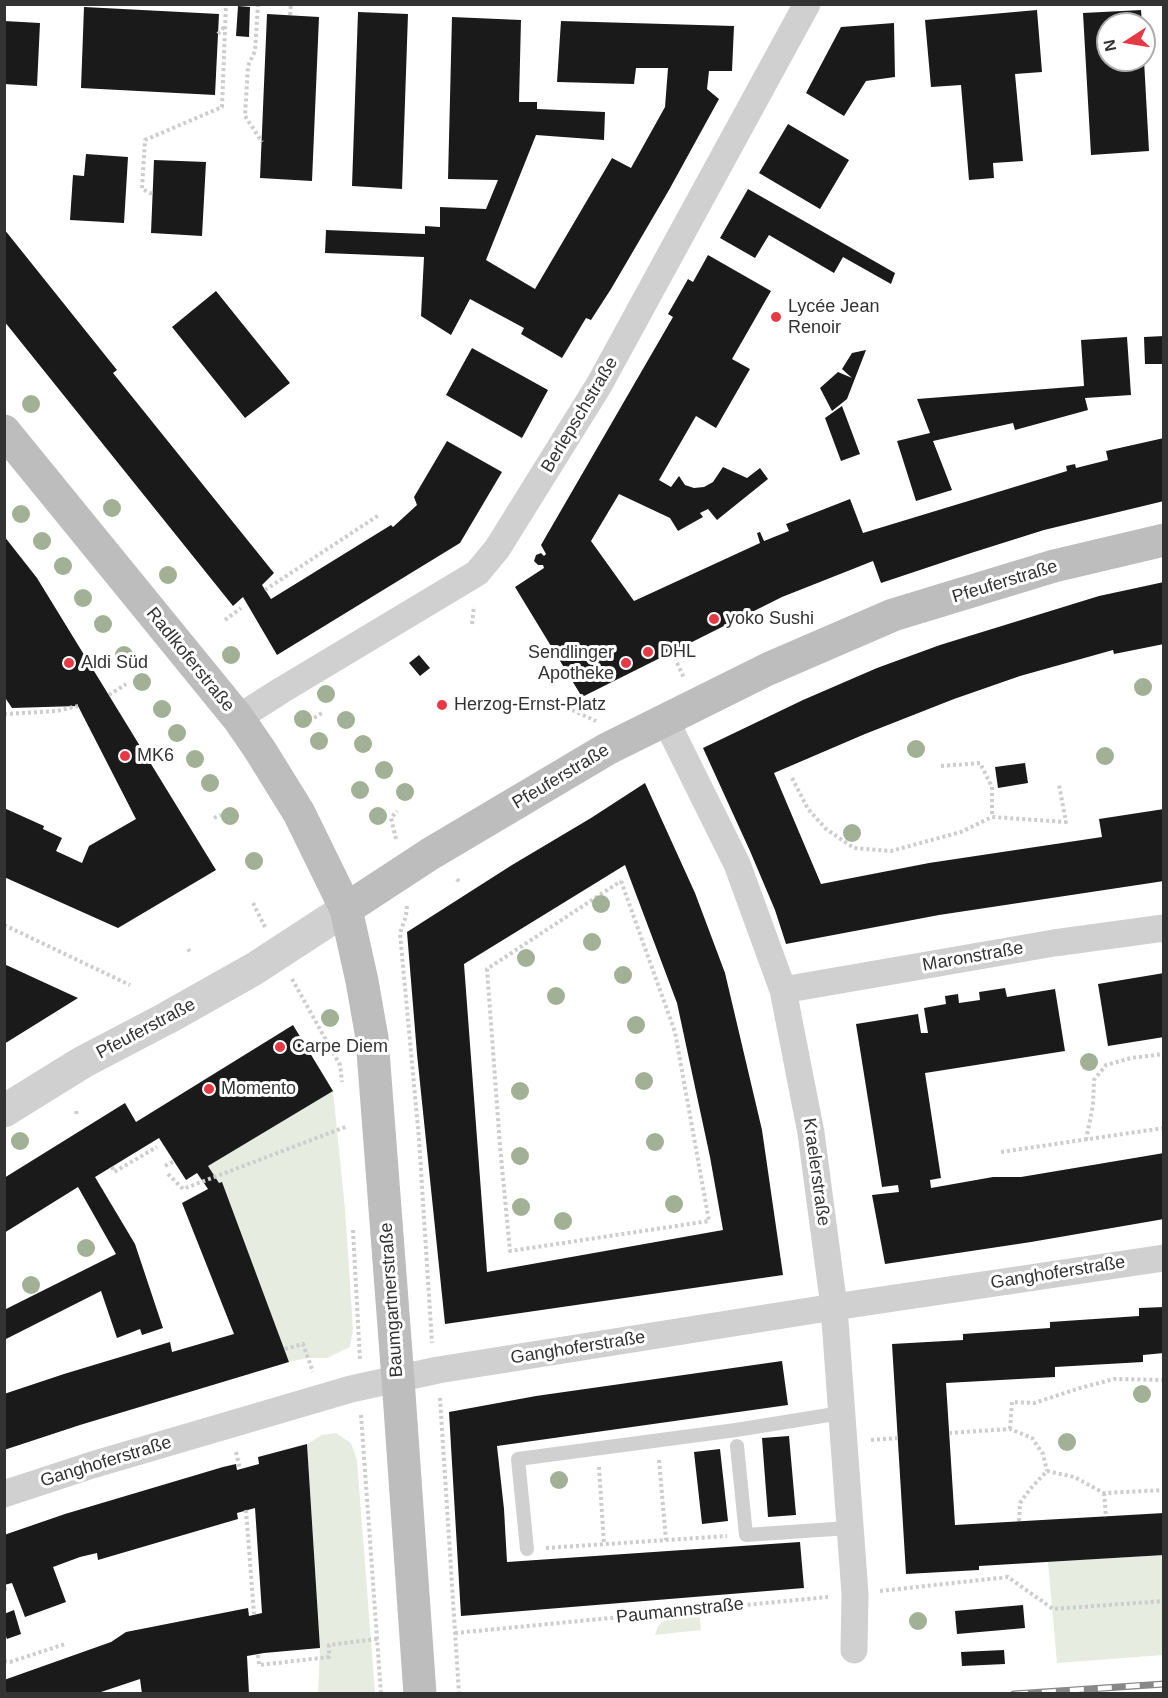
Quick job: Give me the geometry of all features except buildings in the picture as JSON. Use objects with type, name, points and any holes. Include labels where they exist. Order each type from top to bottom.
[{"type":"main road","name":"Radlkoferstraße","points":[[4,431],[238,718],[299,813],[346,909]]},
{"type":"main road","name":"Pfeuferstraße","points":[[346,909],[430,854],[607,749],[768,669],[893,615],[1054,566],[1164,540]]},
{"type":"main road","name":"Baumgartnerstraße","points":[[346,909],[372,1038],[420,1694]]},
{"type":"street","name":"Berlepschstraße","points":[[238,718],[477,573],[497,549],[599,385],[807,4]]},
{"type":"street","name":"Kraelerstraße","points":[[665,719],[737,864],[783,990],[811,1133],[834,1307],[855,1594],[854,1650]]},
{"type":"street","name":"Pfeuferstraße","points":[[4,1111],[83,1062],[254,969],[346,909]]},
{"type":"street","name":"Maronstraße","points":[[783,990],[1054,943],[1164,928]]},
{"type":"street","name":"Ganghoferstraße","points":[[4,1494],[103,1462],[398,1378],[834,1307],[1164,1258]]},
{"type":"lane","points":[[527,1549],[518,1459],[736,1430],[841,1413]]},
{"type":"lane","points":[[737,1446],[746,1535],[849,1528]]},
{"type":"path","points":[[152,194],[142,189],[145,140],[222,107],[226,4]]},
{"type":"path","points":[[258,4],[255,51],[248,66],[245,116],[262,142]]},
{"type":"path","points":[[290,15],[291,4]]},
{"type":"path","points":[[218,34],[225,25]]},
{"type":"path","points":[[265,590],[379,515]]},
{"type":"path","points":[[225,620],[241,608]]},
{"type":"path","points":[[672,652],[684,678]]},
{"type":"path","points":[[109,695],[126,684]]},
{"type":"path","points":[[4,714],[57,711],[78,706]]},
{"type":"path","points":[[572,710],[599,723]]},
{"type":"path","points":[[309,721],[322,713]]},
{"type":"path","points":[[941,766],[981,763],[992,787],[992,817]]},
{"type":"path","points":[[792,778],[808,809],[826,829],[854,848],[891,851],[961,832],[992,817],[1066,822],[1059,785]]},
{"type":"path","points":[[391,818],[397,811]]},
{"type":"path","points":[[214,818],[221,815]]},
{"type":"path","points":[[457,879],[460,883]]},
{"type":"path","points":[[621,881],[675,1032],[709,1221],[510,1251],[487,969],[621,881]]},
{"type":"path","points":[[253,903],[296,987],[340,1065],[342,1086]]},
{"type":"path","points":[[406,916],[400,933],[419,1139],[432,1345],[438,1370],[459,1694]]},
{"type":"path","points":[[4,925],[130,985]]},
{"type":"path","points":[[1086,1140],[1093,1105],[1094,1080],[1106,1065],[1131,1058],[1164,1054]]},
{"type":"path","points":[[347,1116],[349,1137]]},
{"type":"path","points":[[168,1174],[183,1189],[348,1126]]},
{"type":"path","points":[[1001,1152],[1164,1128]]},
{"type":"path","points":[[112,1167],[114,1172],[157,1147]]},
{"type":"path","points":[[165,1166],[174,1161]]},
{"type":"path","points":[[353,1230],[362,1428],[381,1694]]},
{"type":"path","points":[[285,1349],[303,1344],[310,1362]]},
{"type":"path","points":[[1010,1429],[1012,1402],[1034,1402],[1114,1379],[1164,1380]]},
{"type":"path","points":[[949,1433],[1010,1429],[1032,1438],[1043,1454],[1047,1472]]},
{"type":"path","points":[[659,1455],[666,1540]]},
{"type":"path","points":[[599,1465],[604,1544]]},
{"type":"path","points":[[1047,1472],[1074,1478],[1104,1493],[1164,1490]]},
{"type":"path","points":[[1019,1521],[1020,1503],[1047,1472]]},
{"type":"path","points":[[1104,1493],[1106,1517]]},
{"type":"path","points":[[246,1510],[254,1614]]},
{"type":"path","points":[[555,1547],[746,1535]]},
{"type":"path","name":"Paumannstraße","points":[[455,1633],[1008,1577],[1053,1609],[1164,1600]]},
{"type":"path","points":[[258,1654],[260,1665],[329,1657],[329,1645],[377,1639]]},
{"type":"path","points":[[4,1661],[10,1662],[65,1644]]},
{"type":"shaded area","points":[[333,1091],[345,1209],[353,1329],[350,1347],[327,1358],[308,1358],[289,1362],[222,1183],[219,1183],[208,1166]]},
{"type":"shaded area","points":[[336,1433],[351,1443],[357,1460],[375,1693],[318,1693],[320,1648],[307,1444],[322,1435]]},
{"type":"shaded area","points":[[1163,1555],[1163,1655],[1057,1663],[1048,1562]]},
{"type":"shaded area","points":[[699,1609],[701,1630],[655,1635],[658,1626],[666,1619],[667,1612]]},
{"type":"railway","points":[[1014,1694],[1164,1684]]},
{"type":"place","name":"Lycée Jean Renoir","points":[[776,317]]},
{"type":"place","name":"yoko Sushi","points":[[714,619]]},
{"type":"place","name":"DHL","points":[[648,652]]},
{"type":"place","name":"Aldi Süd","points":[[69,663]]},
{"type":"place","name":"Sendlinger Apotheke","points":[[626,663]]},
{"type":"place","name":"Herzog-Ernst-Platz","points":[[442,705]]},
{"type":"place","name":"MK6","points":[[125,756]]},
{"type":"place","name":"Carpe Diem","points":[[280,1047]]},
{"type":"place","name":"Momento","points":[[209,1089]]}]
